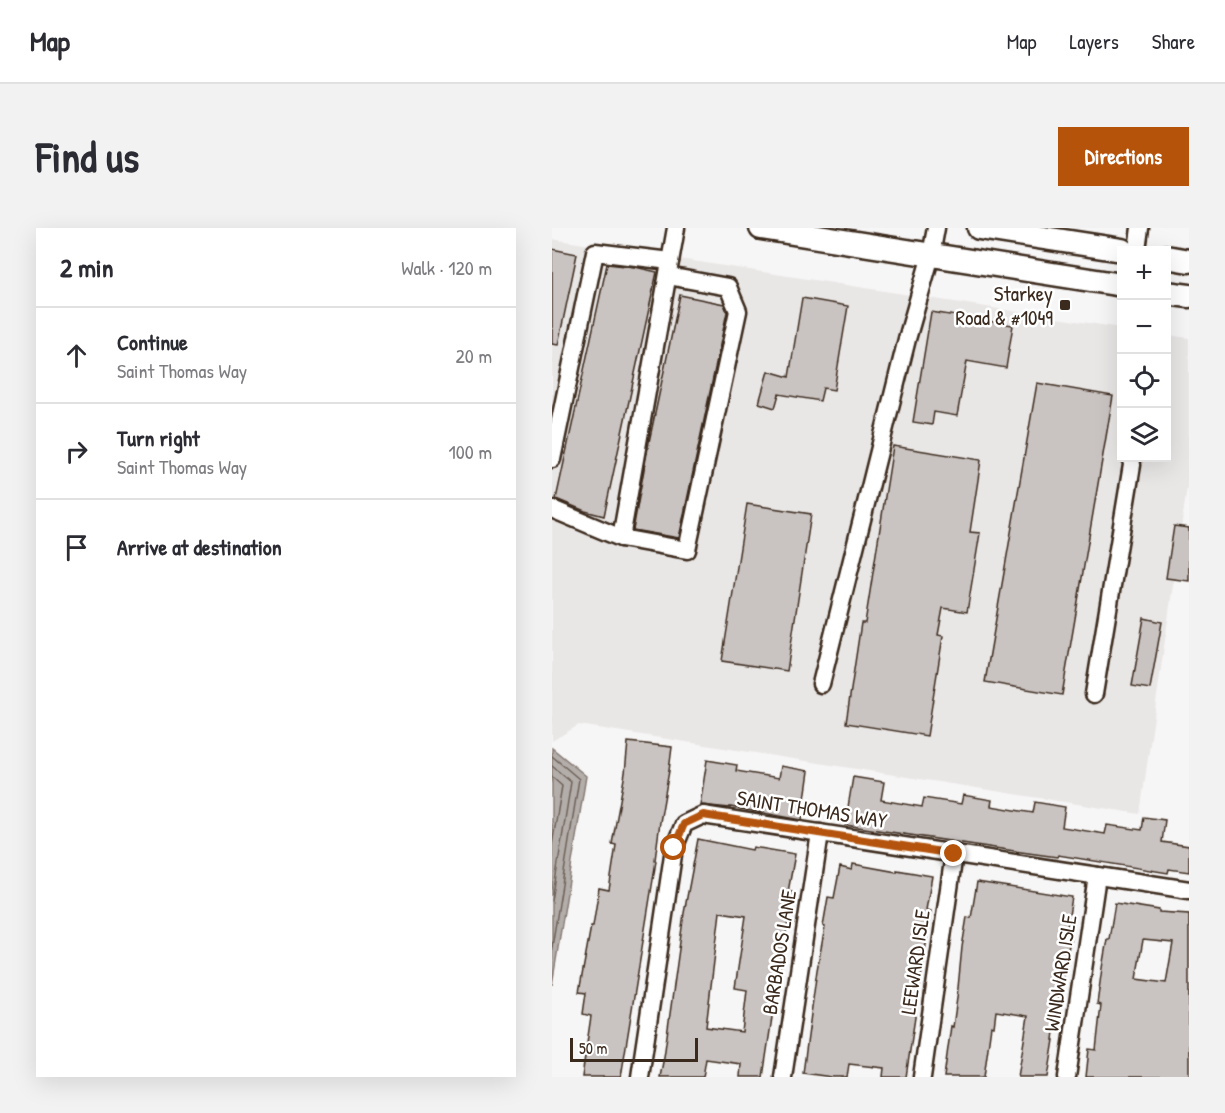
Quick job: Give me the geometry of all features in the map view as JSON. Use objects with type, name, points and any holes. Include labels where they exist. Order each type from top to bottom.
[{"type":"main road","points":[[761,228],[1117,284]]},
{"type":"main road","points":[[979,228],[1117,249]]},
{"type":"main road","points":[[1171,258],[1189,261]]},
{"type":"main road","points":[[1171,294],[1189,296]]},
{"type":"street","points":[[621,538],[676,228]]},
{"type":"street","points":[[821,684],[907,339],[932,255],[936,228]]},
{"type":"street","points":[[1138,246],[1140,228]]},
{"type":"street","points":[[552,459],[595,252],[669,269],[728,287],[738,311],[687,550],[621,538],[552,509]]},
{"type":"street","points":[[1094,694],[1131,462]]},
{"type":"street","name":"SAINT THOMAS WAY","points":[[640,1077],[674,848],[684,824],[703,815],[1189,890]]},
{"type":"street","name":"BARBADOS LANE","points":[[783,1077],[820,833]]},
{"type":"street","name":"LEEWARD ISLE","points":[[922,1077],[954,854]]},
{"type":"street","name":"WINDWARD ISLE","points":[[1067,1077],[1097,876]]},
{"type":"shaded area","points":[[552,239],[1117,327],[1117,462],[1171,462],[1171,336],[1189,338],[1189,474],[1140,814],[579,725],[552,741]]},
{"type":"water","points":[[552,748],[586,776],[552,985]]},
{"type":"building","points":[[552,249],[577,254],[558,345],[552,344]]},
{"type":"building","points":[[607,264],[657,272],[604,516],[556,499]]},
{"type":"building","points":[[680,295],[724,304],[727,312],[679,538],[633,530]]},
{"type":"building","points":[[802,298],[848,306],[834,390],[823,388],[820,401],[779,394],[775,408],[759,403],[768,371],[789,377]]},
{"type":"building","points":[[931,312],[1013,325],[1006,368],[967,361],[957,416],[934,412],[932,425],[913,422]]},
{"type":"building","points":[[1037,383],[1113,396],[1062,695],[985,682]]},
{"type":"building","points":[[893,446],[981,460],[970,532],[980,533],[967,612],[943,608],[938,635],[943,636],[927,736],[846,723],[861,623],[865,623]]},
{"type":"building","points":[[747,504],[811,514],[787,671],[722,661]]},
{"type":"building","points":[[1174,526],[1189,528],[1189,581],[1166,578]]},
{"type":"building","points":[[1144,618],[1162,622],[1150,689],[1132,686]]},
{"type":"building","points":[[628,742],[672,747],[669,771],[621,1077],[582,1077],[591,1016],[583,1014],[586,993],[579,992],[599,888],[609,890],[616,845],[612,844],[625,773]]},
{"type":"building","points":[[707,760],[737,765],[736,771],[779,778],[781,766],[809,771],[802,820],[730,807],[700,805]]},
{"type":"building","points":[[853,777],[884,782],[881,800],[922,807],[924,798],[961,804],[963,795],[992,800],[991,806],[1033,813],[1035,802],[1065,807],[1062,827],[1105,834],[1107,825],[1142,830],[1144,817],[1165,820],[1162,842],[1189,846],[1189,872],[1169,869],[1168,873],[845,825]]},
{"type":"building","points":[[698,839],[752,850],[753,847],[795,854],[788,892],[792,892],[787,928],[763,1077],[740,1077],[741,1064],[706,1059],[703,1077],[660,1077],[684,913]],"holes":[[[720,912],[746,916],[735,988],[747,990],[742,1032],[706,1027]]]},
{"type":"building","points":[[853,864],[932,876],[926,910],[931,911],[906,1077],[883,1077],[884,1068],[849,1064],[847,1077],[803,1073],[828,897],[834,898],[840,867],[852,870]]},
{"type":"building","points":[[977,882],[1072,897],[1066,934],[1071,935],[1057,1005],[1048,1077],[1018,1077],[1028,1016],[996,1011],[994,1027],[991,1026],[984,1077],[944,1077],[967,917],[971,918]]},
{"type":"building","points":[[1115,903],[1159,910],[1159,912],[1189,914],[1189,1077],[1086,1077],[1089,1049],[1096,1050],[1101,1005],[1097,1004],[1107,939],[1109,939]],"holes":[[[1143,940],[1173,943],[1166,983],[1136,979]]]},
{"type":"place","name":"Starkey Road & #1049","points":[[1065,305]]},
{"type":"route","points":[[674,848],[684,824],[703,815],[954,854]]}]
